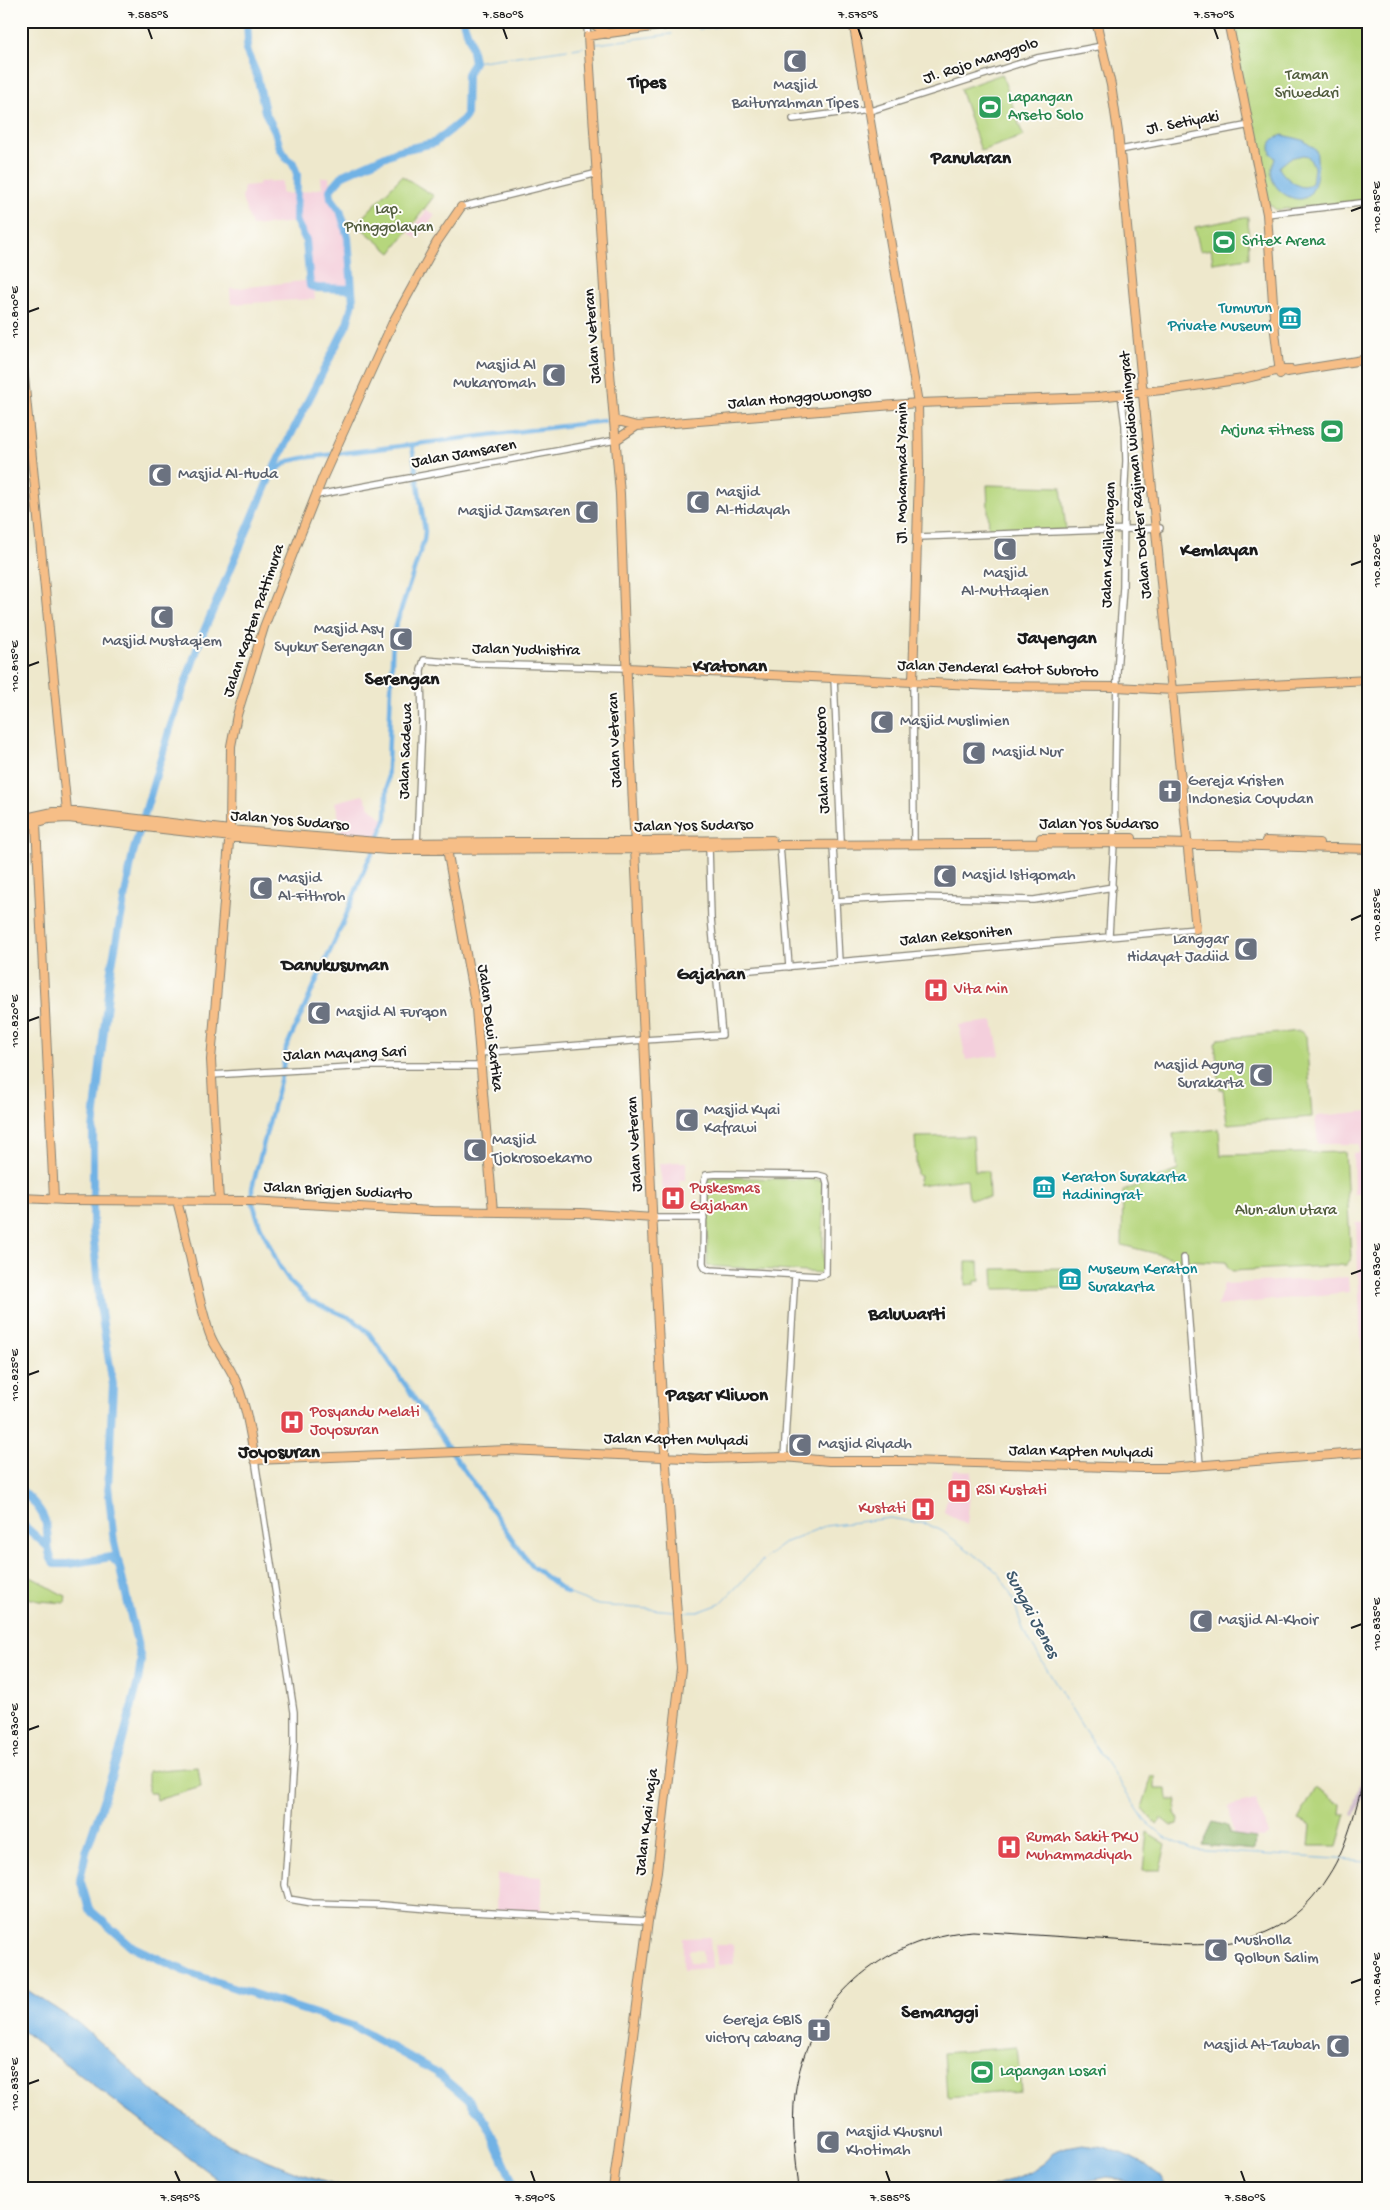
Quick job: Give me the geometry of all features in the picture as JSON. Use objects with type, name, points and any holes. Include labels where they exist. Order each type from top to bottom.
[{"type":"main road","points":[[588,21],[608,34]]},
{"type":"main road","points":[[588,36],[695,21]]},
{"type":"main road","name":"Jl. Mohammad Yamin","points":[[853,21],[918,403],[918,537],[913,682]]},
{"type":"main road","name":"Jalan Dokter Rajiman Widiodiningrat","points":[[1096,21],[1114,102],[1120,150],[1142,393],[1158,528],[1196,929]]},
{"type":"main road","points":[[1228,21],[1267,214],[1279,372]]},
{"type":"main road","name":"Jalan Veteran","points":[[588,36],[620,494],[634,846],[666,1457]]},
{"type":"main road","name":"Jalan Kapten Pattimura","points":[[219,1201],[211,1075],[229,834],[230,754],[236,721],[264,627],[334,455],[393,322],[436,242],[461,207]]},
{"type":"main road","points":[[21,347],[68,815],[21,827]]},
{"type":"main road","name":"Jalan Honggowongso","points":[[614,420],[637,426],[918,403],[1121,395],[1369,359]]},
{"type":"main road","points":[[616,440],[637,426]]},
{"type":"main road","name":"Jalan Jenderal Gatot Subroto","points":[[627,668],[1007,687],[1116,687],[1173,690],[1369,680]]},
{"type":"main road","name":"Jalan Yos Sudarso","points":[[21,818],[47,813],[229,834]]},
{"type":"main road","points":[[36,823],[54,1199]]},
{"type":"main road","name":"Jalan Yos Sudarso","points":[[152,824],[161,829],[377,846],[709,847],[837,842]]},
{"type":"main road","name":"Jalan Yos Sudarso","points":[[634,846],[1114,840],[1369,844]]},
{"type":"main road","name":"Jalan Yos Sudarso","points":[[1290,844],[1369,849]]},
{"type":"main road","name":"Jalan Yos Sudarso","points":[[417,846],[447,849],[522,846]]},
{"type":"main road","name":"Jalan Dewi Sartika","points":[[447,849],[475,1004],[493,1212]]},
{"type":"main road","name":"Jalan Brigjen Sudiarto","points":[[21,1198],[253,1202],[432,1211],[582,1213],[653,1218]]},
{"type":"main road","points":[[177,1201],[205,1318],[212,1339],[233,1374],[240,1392],[254,1460]]},
{"type":"main road","name":"Jalan Kapten Mulyadi","points":[[254,1460],[508,1450],[666,1457],[784,1457],[829,1461],[909,1461],[1096,1468],[1168,1468],[1369,1452]]},
{"type":"main road","name":"Jalan Kyai Maja","points":[[613,2189],[648,1921],[657,1871],[664,1799],[680,1684],[678,1610],[666,1457]]},
{"type":"street","name":"Jalan Veteran","points":[[588,21],[588,36]]},
{"type":"street","name":"Jl. Rojo Manggolo","points":[[793,119],[869,110],[1045,56],[1102,46]]},
{"type":"street","name":"Jl. Setiyaki","points":[[1120,150],[1250,125]]},
{"type":"street","points":[[461,207],[598,173]]},
{"type":"street","points":[[1267,214],[1369,202]]},
{"type":"street","name":"Jalan Kalilarangan","points":[[1109,936],[1114,840],[1116,687],[1123,587],[1126,439],[1121,395]]},
{"type":"street","name":"Jalan Jamsaren","points":[[317,495],[616,440]]},
{"type":"street","points":[[918,537],[1158,528]]},
{"type":"street","name":"Jalan Yudhistira","points":[[424,660],[469,664],[627,668]]},
{"type":"street","name":"Jalan Sadewa","points":[[417,846],[422,738],[420,670],[424,660]]},
{"type":"street","name":"Jalan Madukoro","points":[[834,678],[837,842],[835,900],[839,962]]},
{"type":"street","name":"Jl. Mohammad Yamin","points":[[913,682],[914,842]]},
{"type":"street","points":[[780,845],[789,967]]},
{"type":"street","points":[[480,1053],[722,1035],[718,973],[710,918],[709,847]]},
{"type":"street","points":[[835,900],[910,897],[1034,900],[1112,887]]},
{"type":"street","name":"Jalan Reksoniten","points":[[718,973],[1196,929]]},
{"type":"street","name":"Jalan Mayang Sari","points":[[211,1075],[368,1066],[481,1066]]},
{"type":"street","points":[[706,1175],[818,1175],[825,1177],[827,1184],[827,1270],[822,1276],[794,1275],[710,1270],[705,1268],[703,1262],[704,1182],[706,1175]]},
{"type":"street","points":[[653,1218],[704,1218]]},
{"type":"street","points":[[1184,1258],[1200,1465]]},
{"type":"street","points":[[784,1457],[794,1275]]},
{"type":"street","points":[[254,1460],[294,1712],[294,1745],[285,1885],[289,1899],[312,1903],[648,1921]]},
{"type":"shaded area","points":[[321,177],[329,177],[331,201],[345,231],[351,289],[314,286],[315,299],[231,304],[230,289],[312,280],[311,253],[307,236],[298,222],[252,226],[242,199],[244,186],[258,185],[259,182],[282,181],[282,194],[298,193],[322,188]]},
{"type":"shaded area","points":[[427,210],[435,215],[418,239],[409,233]]},
{"type":"shaded area","points":[[363,795],[370,807],[383,819],[378,836],[373,838],[340,835],[335,802]]},
{"type":"shaded area","points":[[993,1021],[1000,1055],[966,1060],[959,1025]]},
{"type":"shaded area","points":[[1369,1111],[1369,1194],[1354,1194],[1353,1153],[1359,1152],[1359,1144],[1318,1144],[1315,1118],[1318,1116]]},
{"type":"shaded area","points":[[686,1162],[686,1181],[679,1181],[680,1190],[663,1191],[659,1164]]},
{"type":"shaded area","name":"Puskesmas Gajahan","points":[[683,1191],[683,1204],[664,1205],[663,1193]]},
{"type":"shaded area","points":[[1369,1222],[1369,1442],[1365,1438],[1356,1223]]},
{"type":"shaded area","points":[[1348,1277],[1349,1292],[1217,1306],[1224,1284]]},
{"type":"shaded area","name":"RSI Kustati","points":[[953,1470],[972,1471],[967,1525],[944,1512]]},
{"type":"shaded area","points":[[1369,1748],[1369,1781],[1355,1816],[1352,1815]]},
{"type":"shaded area","points":[[1256,1800],[1269,1834],[1263,1838],[1233,1835],[1229,1806]]},
{"type":"shaded area","points":[[497,1874],[542,1877],[541,1913],[496,1911]]},
{"type":"shaded area","points":[[710,1937],[712,1968],[683,1970],[683,1938]],"holes":[[[689,1950],[702,1950],[703,1963],[690,1963]]]},
{"type":"shaded area","points":[[715,1945],[733,1945],[734,1964],[718,1965]]},
{"type":"green space","name":"Taman Sriwedari","points":[[1230,21],[1369,21],[1369,200],[1276,210],[1267,202]]},
{"type":"green space","name":"Lapangan Arseto Solo","points":[[1002,74],[1023,136],[981,151],[960,89]]},
{"type":"green space","name":"Lap. Pringgolayan","points":[[402,176],[434,196],[391,253],[360,227],[359,221]]},
{"type":"green space","name":"Sritex Arena","points":[[1248,217],[1249,258],[1213,263],[1211,249],[1200,251],[1195,227]]},
{"type":"green space","points":[[987,485],[1061,487],[1066,530],[989,532]]},
{"type":"green space","points":[[1300,1031],[1306,1036],[1312,1117],[1227,1124],[1223,1089],[1220,1089],[1215,1044],[1218,1039]]},
{"type":"green space","name":"Alun-alun utara","points":[[1219,1129],[1221,1157],[1223,1155],[1345,1152],[1351,1259],[1346,1265],[1232,1271],[1226,1262],[1181,1260],[1122,1245],[1123,1191],[1178,1170],[1173,1134]]},
{"type":"green space","points":[[973,1136],[975,1171],[988,1171],[989,1198],[969,1199],[967,1179],[918,1185],[920,1176],[917,1175],[916,1160],[918,1155],[916,1154],[915,1137]]},
{"type":"green space","points":[[708,1177],[823,1180],[823,1273],[707,1266]]},
{"type":"green space","points":[[966,1262],[979,1262],[980,1281],[975,1281],[975,1284],[966,1285]]},
{"type":"green space","points":[[1066,1268],[1066,1288],[994,1289],[993,1269]]},
{"type":"green space","points":[[21,1574],[66,1596],[65,1603],[39,1601],[21,1596]]},
{"type":"green space","points":[[198,1767],[201,1787],[157,1800],[156,1793],[148,1793],[148,1771]]},
{"type":"green space","points":[[1152,1776],[1155,1776],[1155,1789],[1167,1789],[1168,1800],[1177,1800],[1175,1814],[1179,1819],[1178,1824],[1171,1826],[1161,1818],[1156,1824],[1142,1808]]},
{"type":"green space","points":[[1316,1788],[1341,1804],[1340,1814],[1346,1814],[1337,1846],[1309,1846],[1311,1826],[1298,1820]]},
{"type":"green space","points":[[1213,1822],[1228,1826],[1229,1834],[1255,1838],[1254,1850],[1202,1845]]},
{"type":"green space","points":[[1147,1832],[1166,1844],[1160,1870],[1143,1870]]},
{"type":"green space","name":"Lapangan Losari","points":[[1017,2047],[1021,2091],[947,2097],[944,2053]]},
{"type":"water","points":[[1283,135],[1303,140],[1316,150],[1316,179],[1307,197],[1296,199],[1286,195],[1274,183],[1271,169],[1275,158],[1271,154],[1270,146],[1272,141]],"holes":[[[1303,155],[1308,156],[1314,167],[1312,183],[1306,187],[1301,187],[1289,180],[1279,167],[1290,158]]]},
{"type":"water","points":[[21,1986],[78,2023],[159,2096],[230,2145],[299,2173],[351,2189],[233,2189],[225,2185],[21,2030]]},
{"type":"water","points":[[1082,2144],[1105,2147],[1146,2165],[1159,2175],[1167,2189],[1136,2189],[1127,2182],[1108,2177],[1043,2189],[989,2189],[1025,2174],[1043,2164],[1053,2152]]},
{"type":"waterway","points":[[247,21],[248,40],[246,50],[257,75],[265,112],[275,131],[280,148],[287,159],[293,163],[297,174],[296,221],[306,240],[310,286],[352,289]]},
{"type":"waterway","points":[[463,21],[470,40],[474,62],[467,74],[466,116],[463,120],[434,143],[397,151],[343,175],[330,190],[331,198],[340,210],[348,238],[353,302],[347,324],[271,474],[201,638],[170,728],[133,853],[110,975],[93,1130],[93,1230],[99,1300],[113,1385],[108,1486],[114,1543],[141,1660],[138,1682],[121,1747],[86,1852],[80,1879],[89,1909],[131,1946],[189,1973],[353,2026],[436,2072],[469,2100],[486,2122],[516,2189]]},
{"type":"waterway","points":[[699,29],[756,21]]},
{"type":"waterway","points":[[596,44],[672,34]]},
{"type":"waterway","points":[[573,49],[583,47]]},
{"type":"waterway","points":[[474,62],[568,49]]},
{"type":"waterway","points":[[271,474],[289,461],[303,458],[604,421]]},
{"type":"waterway","points":[[412,445],[425,531],[424,540],[393,634],[386,817],[376,846],[367,863],[345,918],[286,1048],[282,1073],[252,1188],[252,1200],[259,1223],[279,1265],[290,1282],[310,1301],[353,1319],[369,1333],[524,1556],[532,1566],[567,1593]]},
{"type":"waterway","points":[[21,1490],[35,1504],[43,1517],[51,1559],[54,1564],[68,1564],[111,1557],[118,1564]]},
{"type":"waterway","name":"Sungai Jenes","points":[[680,1612],[698,1612],[720,1604],[765,1558],[786,1542],[825,1526],[890,1518],[927,1524],[942,1531],[1000,1575],[1012,1597],[1024,1632],[1082,1726],[1146,1822],[1163,1836],[1192,1850],[1369,1861]]},
{"type":"waterway","points":[[21,1523],[48,1547]]},
{"type":"waterway","name":"Sungai Jenes","points":[[567,1593],[598,1605],[674,1611]]},
{"type":"railway","points":[[799,2189],[794,2141],[794,2117],[795,2094],[802,2061],[815,2031],[833,2004],[854,1981],[880,1961],[908,1946],[940,1936],[973,1931],[1205,1945],[1233,1942],[1260,1935],[1284,1922],[1307,1903],[1328,1876],[1342,1850],[1369,1762]]},
{"type":"place","name":"Masjid Baiturrahman Tipes","points":[[795,61]]},
{"type":"place","name":"Lapangan Arseto Solo","points":[[990,107]]},
{"type":"place","name":"Sritex Arena","points":[[1224,242]]},
{"type":"place","name":"Tumurun Private Museum","points":[[1290,318]]},
{"type":"place","name":"Masjid Al Mukarromah","points":[[554,375]]},
{"type":"place","name":"Arjuna Fitness","points":[[1332,431]]},
{"type":"place","name":"Masjid Al-Huda","points":[[160,475]]},
{"type":"place","name":"Masjid Al-Hidayah","points":[[698,502]]},
{"type":"place","name":"Masjid Jamsaren","points":[[587,512]]},
{"type":"place","name":"Masjid Al-Muttaqien","points":[[1005,549]]},
{"type":"place","name":"Masjid Mustaqiem","points":[[162,617]]},
{"type":"place","name":"Masjid Asy Syukur Serengan","points":[[401,639]]},
{"type":"place","name":"Masjid Muslimien","points":[[882,722]]},
{"type":"place","name":"Masjid Nur","points":[[974,753]]},
{"type":"place","name":"Gereja Kristen Indonesia Coyudan","points":[[1170,791]]},
{"type":"place","name":"Masjid Istiqomah","points":[[945,876]]},
{"type":"place","name":"Masjid Al-Fithroh","points":[[261,888]]},
{"type":"place","name":"Langgar Hidayat Jadiid","points":[[1246,949]]},
{"type":"place","name":"Vita Min","points":[[936,990]]},
{"type":"place","name":"Masjid Al Furqon","points":[[319,1013]]},
{"type":"place","name":"Masjid Agung Surakarta","points":[[1261,1075]]},
{"type":"place","name":"Masjid Kyai Kafrawi","points":[[687,1120]]},
{"type":"place","name":"Masjid Tjokrosoekarno","points":[[475,1150]]},
{"type":"place","name":"Keraton Surakarta Hadiningrat","points":[[1044,1187]]},
{"type":"place","name":"Puskesmas Gajahan","points":[[673,1198]]},
{"type":"place","name":"Museum Keraton Surakarta","points":[[1070,1279]]},
{"type":"place","name":"Posyandu Melati Joyosuran","points":[[292,1422]]},
{"type":"place","name":"Masjid Riyadh","points":[[800,1445]]},
{"type":"place","name":"RSI Kustati","points":[[959,1491]]},
{"type":"place","name":"Kustati","points":[[923,1509]]},
{"type":"place","name":"Masjid Al-Khoir","points":[[1201,1621]]},
{"type":"place","name":"Rumah Sakit PKU Muhammadiyah","points":[[1009,1847]]},
{"type":"place","name":"Musholla Qolbun Salim","points":[[1216,1950]]},
{"type":"place","name":"Gereja GBIS victory cabang","points":[[819,2030]]},
{"type":"place","name":"Masjid At-Taubah","points":[[1338,2046]]},
{"type":"place","name":"Lapangan Losari","points":[[982,2072]]},
{"type":"place","name":"Masjid Khusnul Khotimah","points":[[828,2142]]},
{"type":"district","name":"Tipes","points":[[647,83]]},
{"type":"district","name":"Panularan","points":[[971,159]]},
{"type":"district","name":"Kemlayan","points":[[1219,551]]},
{"type":"district","name":"Jayengan","points":[[1057,639]]},
{"type":"district","name":"Kratonan","points":[[730,667]]},
{"type":"district","name":"Serengan","points":[[402,680]]},
{"type":"district","name":"Danukusuman","points":[[335,966]]},
{"type":"district","name":"Gajahan","points":[[711,975]]},
{"type":"district","name":"Baluwarti","points":[[907,1315]]},
{"type":"district","name":"Pasar Kliwon","points":[[717,1396]]},
{"type":"district","name":"Joyosuran","points":[[279,1453]]},
{"type":"district","name":"Semanggi","points":[[940,2013]]}]
